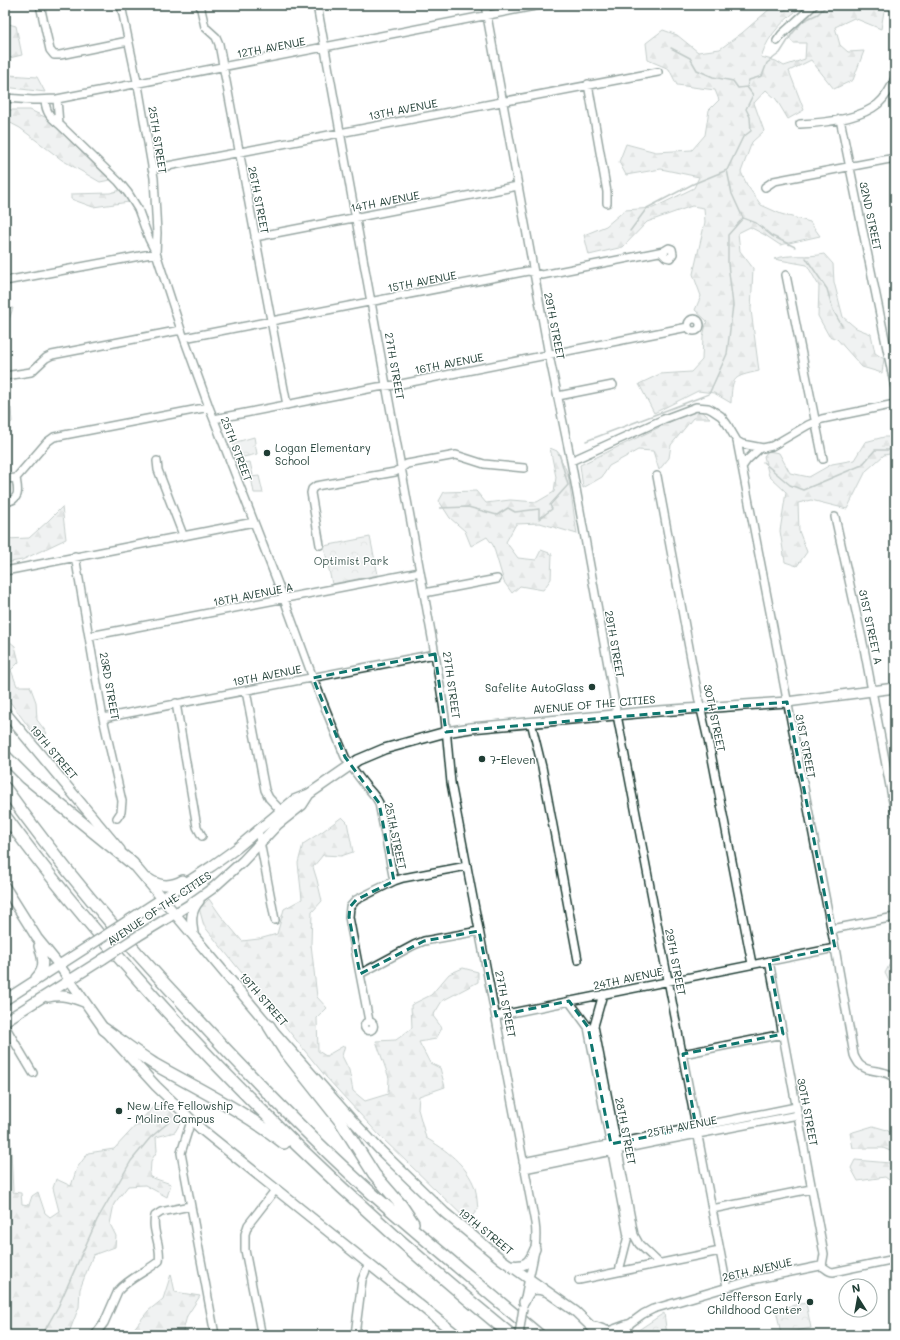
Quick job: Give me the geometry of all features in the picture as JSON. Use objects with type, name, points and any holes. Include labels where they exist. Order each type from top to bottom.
[{"type":"highway","points":[[5,756],[28,778],[136,868]]},
{"type":"highway","points":[[5,788],[38,835],[137,952],[217,1040],[310,1135],[376,1197],[539,1335]]},
{"type":"highway","points":[[5,816],[66,894],[157,1000],[240,1090],[335,1183],[426,1264],[511,1335]]},
{"type":"highway","points":[[269,1026],[284,1050],[341,1122],[374,1174],[401,1205],[423,1236]]},
{"type":"highway","points":[[104,1030],[135,1052],[214,1096],[259,1124],[335,1183]]},
{"type":"main road","name":"AVENUE OF THE CITIES","points":[[5,1000],[212,866],[258,831],[302,804],[309,794],[372,753],[446,732],[531,722],[787,702],[895,688]]},
{"type":"main road","name":"19TH STREET","points":[[5,712],[269,1026],[351,1119],[385,1155],[454,1220],[528,1278]]},
{"type":"main road","name":"AVENUE OF THE CITIES","points":[[5,1021],[206,893],[232,872],[284,814]]},
{"type":"main road","points":[[136,868],[154,883],[168,886],[176,884],[258,831]]},
{"type":"main road","points":[[5,887],[37,938],[104,1030],[191,1121],[457,1335]]},
{"type":"main road","points":[[194,935],[191,917],[196,904],[206,893]]},
{"type":"main road","points":[[31,983],[40,974],[44,962],[37,938]]},
{"type":"main road","points":[[43,998],[63,995],[85,1002]]},
{"type":"main road","points":[[509,1264],[516,1266],[525,1264],[530,1260],[535,1248]]},
{"type":"main road","points":[[528,1278],[576,1312],[600,1335]]},
{"type":"main road","points":[[523,1305],[527,1295],[532,1290],[538,1289],[550,1293]]},
{"type":"main road","points":[[592,1326],[609,1332],[628,1325]]},
{"type":"main road","points":[[622,1335],[628,1325]]},
{"type":"street","points":[[40,5],[50,50],[54,55],[128,41]]},
{"type":"street","name":"25TH STREET","points":[[121,5],[154,178],[157,233],[156,253],[181,330],[214,419],[313,678],[345,757],[350,766],[379,803],[394,881]]},
{"type":"street","name":"26TH STREET","points":[[200,5],[205,27],[218,40],[224,67],[287,406]]},
{"type":"street","name":"27TH STREET","points":[[317,5],[435,654],[446,732],[451,783],[536,1227],[535,1248],[528,1278]]},
{"type":"street","name":"29TH STREET","points":[[485,5],[534,273],[571,461],[617,715],[727,1286]]},
{"type":"street","name":"12TH AVENUE","points":[[5,98],[57,100],[540,5]]},
{"type":"street","points":[[777,41],[782,34],[814,5]]},
{"type":"street","name":"13TH AVENUE","points":[[152,169],[588,84],[658,72]]},
{"type":"street","points":[[800,124],[840,119],[861,113],[874,107],[884,98],[895,78]]},
{"type":"street","points":[[588,84],[607,192],[607,203]]},
{"type":"street","points":[[5,281],[156,253],[138,209],[128,193],[119,182],[51,118],[46,110],[45,100]]},
{"type":"street","points":[[57,100],[59,124]]},
{"type":"street","name":"32ND STREET","points":[[840,119],[895,388]]},
{"type":"street","points":[[765,187],[774,181],[895,158]]},
{"type":"street","name":"14TH AVENUE","points":[[255,237],[518,186]]},
{"type":"street","name":"15TH AVENUE","points":[[184,338],[528,272],[542,275],[664,251]]},
{"type":"street","points":[[786,275],[823,459]]},
{"type":"street","name":"16TH AVENUE","points":[[214,419],[688,327]]},
{"type":"street","points":[[5,376],[31,372],[46,358],[52,355],[181,330]]},
{"type":"street","points":[[558,396],[613,385]]},
{"type":"street","points":[[737,441],[742,444],[760,448],[772,446],[816,421],[895,404]]},
{"type":"street","points":[[5,479],[16,478],[22,474],[47,442],[54,437],[210,407]]},
{"type":"street","name":"31ST STREET","points":[[571,461],[664,419],[696,408],[708,408],[721,416],[737,441],[832,929],[854,1055],[858,1063],[863,1067],[884,1072],[892,1075],[895,1079]]},
{"type":"street","points":[[742,467],[760,448]]},
{"type":"street","points":[[320,545],[310,493],[316,486],[395,472],[407,464],[456,455],[484,464],[524,468]]},
{"type":"street","points":[[157,461],[158,470],[183,535]]},
{"type":"street","name":"30TH STREET","points":[[657,476],[752,964]]},
{"type":"street","points":[[5,502],[10,501],[17,496],[18,487],[16,478]]},
{"type":"street","name":"31ST STREET A","points":[[835,517],[873,690],[895,813]]},
{"type":"street","points":[[5,571],[75,556],[254,522]]},
{"type":"street","name":"23RD STREET","points":[[75,556],[103,718],[122,801],[121,812],[117,818]]},
{"type":"street","name":"18TH AVENUE A","points":[[90,636],[420,572]]},
{"type":"street","points":[[424,593],[497,579]]},
{"type":"street","name":"19TH AVENUE","points":[[103,718],[435,654]]},
{"type":"street","points":[[246,691],[265,790],[269,798],[284,814]]},
{"type":"street","points":[[176,704],[197,827],[202,836]]},
{"type":"street","points":[[531,722],[542,767],[578,960]]},
{"type":"street","points":[[258,831],[274,920]]},
{"type":"street","points":[[369,1021],[349,917],[350,907],[356,900],[394,881],[467,866]]},
{"type":"street","points":[[832,929],[895,917]]},
{"type":"street","points":[[360,974],[424,941],[479,931]]},
{"type":"street","name":"24TH AVENUE","points":[[496,1016],[668,980],[835,948]]},
{"type":"street","name":"30TH STREET","points":[[769,961],[824,1254],[822,1266]]},
{"type":"street","name":"28TH STREET","points":[[603,994],[594,1026],[628,1236],[619,1271]]},
{"type":"street","name":"28TH STREET","points":[[569,1001],[588,1027],[634,1235],[639,1244],[659,1263]]},
{"type":"street","points":[[5,1026],[33,1073]]},
{"type":"street","points":[[683,1054],[782,1034]]},
{"type":"street","name":"25TH AVENUE","points":[[524,1166],[697,1130],[796,1107]]},
{"type":"street","name":"25TH AVENUE","points":[[697,1130],[798,1115]]},
{"type":"street","points":[[191,1121],[181,1153],[215,1335]]},
{"type":"street","points":[[260,1332],[244,1238],[248,1225],[276,1189]]},
{"type":"street","points":[[712,1209],[811,1189]]},
{"type":"street","points":[[95,1335],[104,1323],[118,1291],[132,1279],[159,1261],[160,1248],[154,1228],[155,1216],[161,1212],[190,1206]]},
{"type":"street","points":[[579,1280],[720,1251]]},
{"type":"street","name":"26TH AVENUE","points":[[628,1325],[644,1314],[653,1310],[727,1286],[822,1266],[828,1271],[833,1272],[895,1259]]},
{"type":"street","points":[[356,1335],[362,1280],[369,1263]]},
{"type":"street","points":[[519,1335],[528,1278]]},
{"type":"highlighted area","points":[[435,654],[446,732],[787,702],[835,948],[769,961],[783,1034],[683,1054],[696,1127],[611,1144],[588,1027],[569,1001],[496,1016],[479,931],[424,941],[360,974],[349,917],[350,907],[356,900],[394,881],[379,803],[345,757],[313,678]]},
{"type":"green space","points":[[791,5],[804,5],[790,16],[773,34],[764,48],[761,57],[776,61],[784,66],[805,59],[806,43],[793,43],[787,35],[819,5],[885,5],[881,29],[854,18],[835,27],[840,45],[848,52],[864,51],[853,80],[834,89],[811,60],[789,71],[804,110],[788,119],[776,99],[766,90],[754,103],[764,131],[752,142],[741,172],[747,185],[761,205],[781,214],[810,222],[820,236],[780,245],[750,227],[738,233],[740,251],[753,268],[751,310],[759,371],[736,379],[732,387],[731,403],[714,393],[698,391],[654,413],[639,384],[660,374],[691,372],[702,360],[703,336],[707,321],[695,310],[701,296],[693,274],[705,222],[704,208],[692,206],[647,222],[623,247],[589,255],[584,235],[606,226],[625,210],[653,208],[694,188],[699,177],[661,169],[626,175],[619,162],[626,144],[656,152],[692,150],[705,135],[709,110],[719,100],[715,90],[677,85],[669,69],[648,60],[646,43],[663,30],[677,35],[698,52],[720,49],[742,33],[772,7],[784,11]]},
{"type":"green space","points":[[5,23],[16,26],[22,55],[5,59]]},
{"type":"green space","points":[[5,68],[9,75],[37,77],[45,92],[5,87]]},
{"type":"green space","points":[[5,110],[30,110],[47,118],[110,180],[100,182],[62,160],[20,128],[5,120]]},
{"type":"green space","points":[[121,190],[129,202],[93,207],[71,199],[71,194],[110,193]]},
{"type":"green space","points":[[824,254],[833,264],[834,282],[843,317],[856,328],[871,334],[875,353],[884,359],[882,373],[862,367],[837,339],[829,336],[818,316],[819,286],[807,265],[774,259],[786,256],[812,256]]},
{"type":"green space","points":[[13,308],[5,331],[5,309]]},
{"type":"green space","points":[[11,408],[12,422],[5,427],[5,409]]},
{"type":"green space","points":[[693,411],[701,411],[710,418],[693,418],[671,445],[669,458],[659,470],[653,451],[638,450],[609,466],[602,477],[583,488],[580,465]]},
{"type":"green space","points":[[254,437],[257,454],[239,458],[233,443]]},
{"type":"green space","points":[[884,437],[895,437],[895,453],[884,455],[866,471],[847,509],[811,500],[798,503],[799,531],[807,552],[797,566],[785,562],[780,531],[786,492],[769,476],[764,456],[768,451],[779,453],[790,473],[809,477],[832,464],[854,460],[865,442]]},
{"type":"green space","points":[[550,448],[557,451],[568,474],[577,534],[540,523],[516,524],[506,542],[518,558],[536,560],[541,550],[552,554],[551,579],[543,590],[520,586],[512,593],[504,582],[493,545],[487,537],[471,546],[465,531],[450,518],[439,501],[444,492],[476,491],[486,503],[510,500],[537,502],[554,492],[556,477]]},
{"type":"green space","points":[[250,462],[253,475],[247,476],[243,463]]},
{"type":"green space","points":[[259,476],[263,493],[254,493],[251,477]]},
{"type":"green space","points":[[62,507],[66,539],[22,560],[5,563],[5,539],[29,538]]},
{"type":"green space","name":"Optimist Park","points":[[370,537],[378,575],[332,584],[324,546]]},
{"type":"green space","points":[[5,638],[15,646],[19,662],[11,670],[17,686],[30,686],[36,702],[37,720],[47,733],[39,741],[5,695]]},
{"type":"green space","points":[[342,817],[347,822],[353,852],[341,856],[323,855],[313,867],[322,901],[312,912],[311,944],[317,997],[327,1008],[317,1018],[318,1051],[326,1056],[345,1045],[342,1056],[349,1070],[353,1091],[365,1101],[388,1094],[389,1078],[376,1041],[396,1040],[412,1028],[411,1005],[431,995],[449,974],[463,968],[478,972],[478,982],[442,1001],[433,1016],[442,1028],[436,1039],[419,1042],[430,1063],[440,1068],[445,1087],[419,1096],[418,1109],[426,1138],[455,1158],[467,1172],[476,1190],[478,1209],[468,1221],[380,1136],[326,1077],[204,926],[199,908],[209,899],[242,941],[259,939],[277,934],[284,909],[302,899],[298,863],[303,844]]},
{"type":"green space","points":[[895,954],[895,993],[885,973]]},
{"type":"green space","points":[[163,1105],[181,1122],[175,1132],[156,1137],[157,1151],[151,1161],[150,1177],[171,1184],[167,1197],[145,1185],[128,1186],[114,1204],[110,1224],[116,1236],[115,1247],[93,1255],[80,1289],[79,1307],[68,1335],[5,1335],[5,1119],[10,1130],[13,1192],[21,1193],[22,1204],[29,1205],[32,1196],[38,1192],[45,1213],[50,1217],[59,1211],[53,1188],[56,1179],[71,1186],[77,1168],[88,1153],[114,1149],[153,1107]]},
{"type":"green space","points":[[873,1126],[887,1130],[895,1137],[895,1153],[883,1148],[853,1148],[850,1133]]},
{"type":"green space","points":[[855,1160],[890,1163],[895,1165],[895,1184],[885,1177],[858,1181],[851,1168]]},
{"type":"green space","points":[[171,1274],[175,1292],[200,1296],[187,1316],[182,1335],[129,1335],[148,1311],[163,1299]]},
{"type":"green space","points":[[806,1303],[811,1328],[781,1334],[776,1309]]},
{"type":"green space","points":[[664,1313],[667,1335],[631,1335]]},
{"type":"waterway","points":[[586,441],[709,394],[727,354],[733,305],[728,264],[728,235],[743,218],[732,194],[727,170],[743,137],[751,131],[750,117],[746,109],[753,95],[747,87],[749,80],[762,76],[767,63],[780,53],[792,34],[803,21],[818,14],[827,5]]},
{"type":"waterway","points":[[671,48],[690,58],[697,70],[713,77],[733,81],[738,88],[747,87]]},
{"type":"waterway","points":[[630,231],[647,208],[693,184],[727,170]]},
{"type":"waterway","points":[[743,218],[756,223],[772,236],[795,247]]},
{"type":"waterway","points":[[806,258],[827,289],[833,310],[842,326]]},
{"type":"waterway","points":[[763,462],[790,485],[803,490],[862,465],[875,450],[889,450],[895,445]]},
{"type":"waterway","points":[[440,508],[468,507],[497,515],[508,508],[515,512],[539,509],[539,519],[552,509],[550,505],[568,485],[559,453]]},
{"type":"waterway","points":[[42,1335],[58,1307],[97,1220],[131,1161],[150,1138],[169,1122]]},
{"type":"place","name":"Logan Elementary School","points":[[267,453]]},
{"type":"place","name":"Safelite AutoGlass","points":[[592,687]]},
{"type":"place","name":"7-Eleven","points":[[482,759]]},
{"type":"place","name":"New Life Fellowship - Moline Campus","points":[[119,1111]]},
{"type":"place","name":"Jefferson Early Childhood Center","points":[[810,1302]]}]
